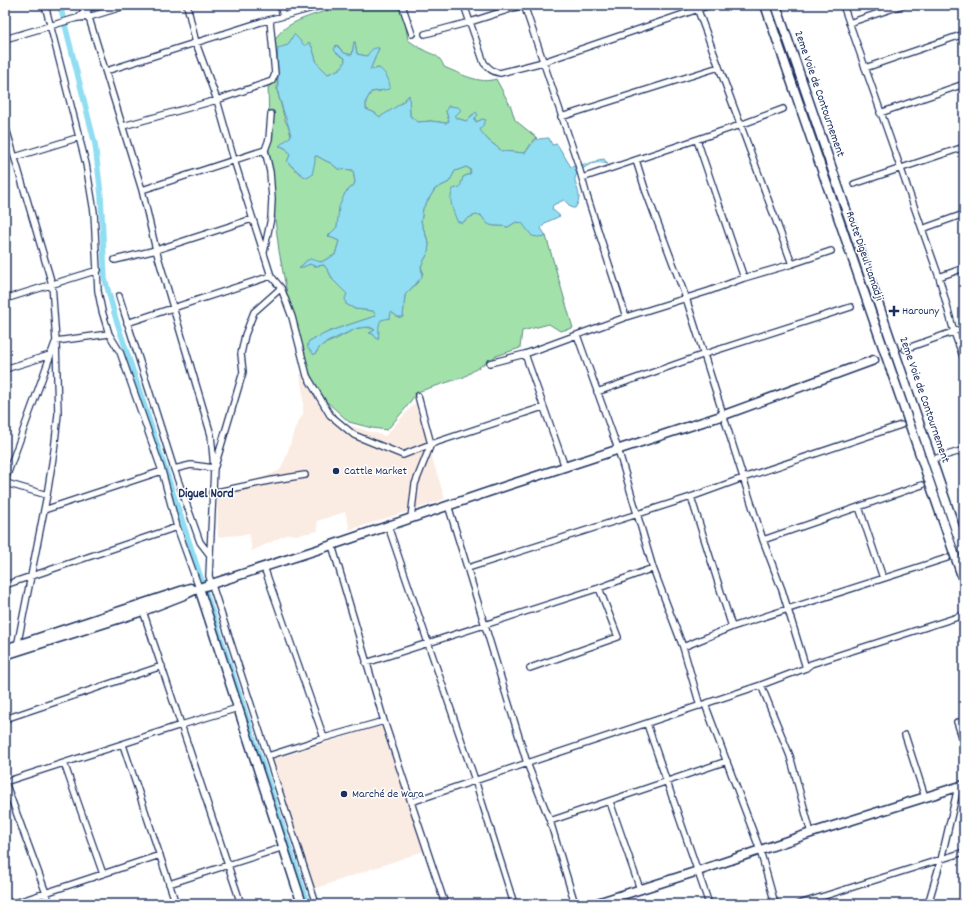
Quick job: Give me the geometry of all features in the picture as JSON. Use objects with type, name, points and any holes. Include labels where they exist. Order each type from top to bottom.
[{"type":"street","points":[[45,5],[86,164],[94,212],[98,291],[102,311],[109,334],[120,352],[162,471],[178,527],[205,586],[268,756],[316,904]]},
{"type":"street","points":[[77,18],[86,7],[98,5]]},
{"type":"street","points":[[5,39],[51,25],[77,18],[89,17],[128,5]]},
{"type":"street","points":[[187,5],[196,43],[218,100],[234,160],[271,276],[281,288],[292,317],[307,376],[330,415],[354,435],[403,455],[430,444],[543,407]]},
{"type":"street","points":[[280,5],[283,16]]},
{"type":"street","points":[[106,71],[283,16],[324,5]]},
{"type":"street","points":[[402,5],[412,34]]},
{"type":"street","points":[[464,5],[484,63],[494,72],[505,73],[543,62],[696,7],[710,5]]},
{"type":"street","points":[[425,34],[524,5],[582,178],[626,317]]},
{"type":"street","name":"Route Digeul Lamadji","points":[[765,5],[964,582]]},
{"type":"street","name":"2eme Voie de Contournement","points":[[776,5],[964,554]]},
{"type":"street","points":[[843,5],[939,277],[954,332],[964,359]]},
{"type":"street","points":[[849,23],[903,5]]},
{"type":"street","points":[[86,7],[142,190],[156,250],[211,435],[214,468],[212,493],[213,502],[209,576],[205,586],[238,708],[302,904]]},
{"type":"street","points":[[696,7],[792,264]]},
{"type":"street","points":[[123,126],[218,100],[272,82],[275,74],[270,20]]},
{"type":"street","points":[[864,68],[964,34]]},
{"type":"street","points":[[561,117],[719,67]]},
{"type":"street","points":[[880,113],[964,84]]},
{"type":"street","points":[[582,178],[697,140],[783,109]]},
{"type":"street","points":[[263,253],[271,218],[272,199],[270,172],[265,150],[269,139],[271,114]]},
{"type":"street","points":[[5,126],[52,284],[56,341],[58,414],[47,495],[17,648]]},
{"type":"street","points":[[15,157],[80,137]]},
{"type":"street","points":[[697,140],[744,278]]},
{"type":"street","points":[[854,184],[964,147]]},
{"type":"street","points":[[142,190],[265,150]]},
{"type":"street","points":[[636,160],[645,189],[686,298],[763,540],[788,609],[806,668]]},
{"type":"street","points":[[922,228],[964,214]]},
{"type":"street","points":[[115,260],[156,250],[252,219]]},
{"type":"street","points":[[490,363],[525,354],[626,317],[831,251]]},
{"type":"street","points":[[939,277],[964,268]]},
{"type":"street","points":[[5,299],[98,270]]},
{"type":"street","points":[[127,323],[271,276]]},
{"type":"street","points":[[214,468],[243,372],[241,354],[249,324],[254,312],[281,288]]},
{"type":"street","points":[[119,296],[174,469],[200,542],[210,555]]},
{"type":"street","points":[[597,392],[704,354],[851,307]]},
{"type":"street","points":[[905,349],[964,328]]},
{"type":"street","points":[[56,341],[109,334]]},
{"type":"street","points":[[578,335],[618,449],[653,568],[683,647],[702,705],[727,761],[760,850],[775,904]]},
{"type":"street","points":[[47,495],[6,481],[56,341]]},
{"type":"street","points":[[525,354],[565,467]]},
{"type":"street","points":[[5,369],[50,355]]},
{"type":"street","points":[[5,649],[17,648],[143,610],[205,586],[332,546],[448,505],[724,415],[874,360]]},
{"type":"street","points":[[411,518],[415,484],[430,444],[418,396]]},
{"type":"street","points":[[468,568],[692,497],[743,478],[901,425]]},
{"type":"street","points":[[937,458],[964,450]]},
{"type":"street","points":[[174,469],[191,466],[214,468]]},
{"type":"street","points":[[44,510],[162,471]]},
{"type":"street","points":[[212,493],[305,475]]},
{"type":"street","points":[[763,540],[922,485]]},
{"type":"street","points":[[692,497],[732,627]]},
{"type":"street","points":[[448,505],[527,763],[550,821],[575,904]]},
{"type":"street","points":[[859,507],[883,578]]},
{"type":"street","points":[[388,526],[475,780],[514,904]]},
{"type":"street","points":[[5,585],[31,578],[178,527]]},
{"type":"street","points":[[332,546],[384,721],[445,904]]},
{"type":"street","points":[[683,647],[732,627],[947,558]]},
{"type":"street","points":[[264,567],[324,738]]},
{"type":"street","points":[[366,663],[599,588],[653,568]]},
{"type":"street","points":[[5,655],[17,648],[191,588],[205,586]]},
{"type":"street","points":[[530,668],[618,637],[599,588]]},
{"type":"street","points":[[143,610],[240,904]]},
{"type":"street","points":[[411,802],[647,724],[761,685],[806,668],[811,664],[964,614]]},
{"type":"street","points":[[5,720],[162,666]]},
{"type":"street","points":[[761,685],[790,756],[811,833]]},
{"type":"street","points":[[50,904],[5,782],[123,745],[180,725],[238,708]]},
{"type":"street","points":[[268,756],[384,721]]},
{"type":"street","points":[[957,722],[964,743]]},
{"type":"street","points":[[647,724],[709,904]]},
{"type":"street","points":[[906,735],[925,797]]},
{"type":"street","points":[[123,745],[176,904]]},
{"type":"street","points":[[550,821],[610,802],[727,761]]},
{"type":"street","points":[[64,763],[103,874]]},
{"type":"street","points":[[594,904],[961,786]]},
{"type":"street","points":[[928,904],[961,786]]},
{"type":"street","points":[[610,802],[640,889]]},
{"type":"street","points":[[169,884],[284,847]]},
{"type":"street","points":[[799,904],[964,852]]},
{"type":"street","points":[[12,904],[160,855]]},
{"type":"shaded area","points":[[309,372],[323,401],[344,424],[385,436],[415,403],[445,499],[350,530],[345,512],[317,521],[318,531],[298,535],[288,534],[252,551],[249,534],[218,537],[217,489],[262,478],[280,470],[286,457],[295,428],[303,414],[303,396],[300,374]]},
{"type":"shaded area","name":"Marché de Wara","points":[[381,726],[424,851],[314,889],[273,759]]},
{"type":"green space","points":[[348,5],[399,5],[405,21],[408,40],[438,57],[444,67],[476,79],[496,79],[511,107],[515,120],[537,138],[533,141],[525,153],[502,151],[488,140],[479,130],[483,119],[476,122],[473,114],[466,121],[456,118],[455,116],[461,110],[446,111],[449,121],[446,123],[431,121],[418,122],[410,116],[409,95],[402,103],[380,118],[375,113],[366,109],[366,101],[371,92],[381,91],[379,68],[370,70],[379,48],[367,56],[357,54],[354,42],[352,55],[344,53],[337,45],[338,54],[345,58],[345,62],[340,69],[328,74],[317,63],[309,42],[305,46],[288,45],[277,59],[277,90],[291,136],[280,146],[286,149],[290,155],[287,162],[301,175],[315,156],[317,156],[331,163],[338,169],[353,170],[355,182],[354,185],[345,193],[337,227],[328,236],[339,241],[335,255],[321,262],[306,261],[300,268],[310,264],[314,266],[324,265],[333,280],[347,294],[346,304],[355,309],[373,311],[376,315],[333,330],[309,341],[314,355],[322,345],[359,328],[365,327],[375,330],[370,333],[378,339],[378,324],[383,318],[391,312],[398,317],[403,317],[405,295],[417,283],[423,273],[421,266],[428,253],[429,243],[421,222],[423,208],[435,189],[449,182],[455,171],[466,167],[470,169],[470,174],[463,177],[462,223],[468,218],[481,215],[487,223],[492,226],[508,227],[516,222],[522,223],[528,229],[544,237],[546,236],[573,328],[560,331],[549,324],[522,331],[520,348],[496,356],[464,377],[417,392],[387,430],[349,422],[326,401],[311,376],[299,348],[291,315],[279,251],[272,195],[268,143],[268,81],[274,74],[273,52],[275,40],[280,33],[297,21],[318,13]]},
{"type":"water","points":[[294,34],[305,46],[309,42],[317,63],[328,74],[340,69],[345,62],[345,58],[334,50],[336,45],[344,53],[352,55],[354,42],[357,54],[367,56],[369,52],[375,48],[379,48],[370,70],[379,68],[386,74],[390,89],[371,92],[366,101],[366,109],[380,117],[402,103],[409,95],[410,116],[418,122],[431,121],[446,123],[449,121],[446,111],[448,106],[458,107],[461,110],[455,116],[456,118],[466,121],[476,112],[478,115],[474,119],[476,122],[483,119],[486,120],[480,130],[488,140],[502,151],[525,153],[534,141],[549,138],[552,145],[557,144],[571,167],[604,159],[608,164],[595,163],[579,171],[575,180],[579,195],[575,208],[572,208],[564,200],[553,205],[552,209],[560,216],[547,222],[541,228],[546,236],[538,237],[532,236],[522,223],[516,222],[508,227],[492,226],[484,220],[481,215],[470,217],[462,223],[457,221],[451,198],[453,189],[460,187],[463,177],[471,172],[470,169],[466,167],[455,171],[449,182],[435,189],[423,208],[421,222],[429,244],[428,253],[421,266],[422,277],[405,295],[403,317],[398,317],[391,312],[390,318],[381,320],[379,325],[378,340],[373,334],[369,333],[375,330],[370,327],[358,328],[325,343],[314,355],[308,349],[309,341],[333,330],[376,315],[373,311],[355,309],[346,304],[345,298],[347,294],[333,280],[324,265],[314,266],[310,264],[299,269],[306,261],[310,259],[321,262],[335,255],[339,241],[328,236],[337,227],[339,207],[345,193],[354,185],[355,182],[353,170],[338,169],[331,163],[317,156],[315,156],[312,175],[307,178],[287,162],[290,155],[289,153],[286,149],[279,146],[291,136],[278,94],[278,48],[288,45]]},
{"type":"waterway","points":[[60,5],[95,144],[101,195],[105,279],[115,316],[308,904]]},
{"type":"waterway","points":[[97,9],[110,5]]},
{"type":"place","name":"Harouny","points":[[894,311]]},
{"type":"place","name":"Cattle Market","points":[[336,471]]},
{"type":"place","name":"Marché de Wara","points":[[344,794]]},
{"type":"district","name":"Diguel Nord","points":[[206,494]]}]
